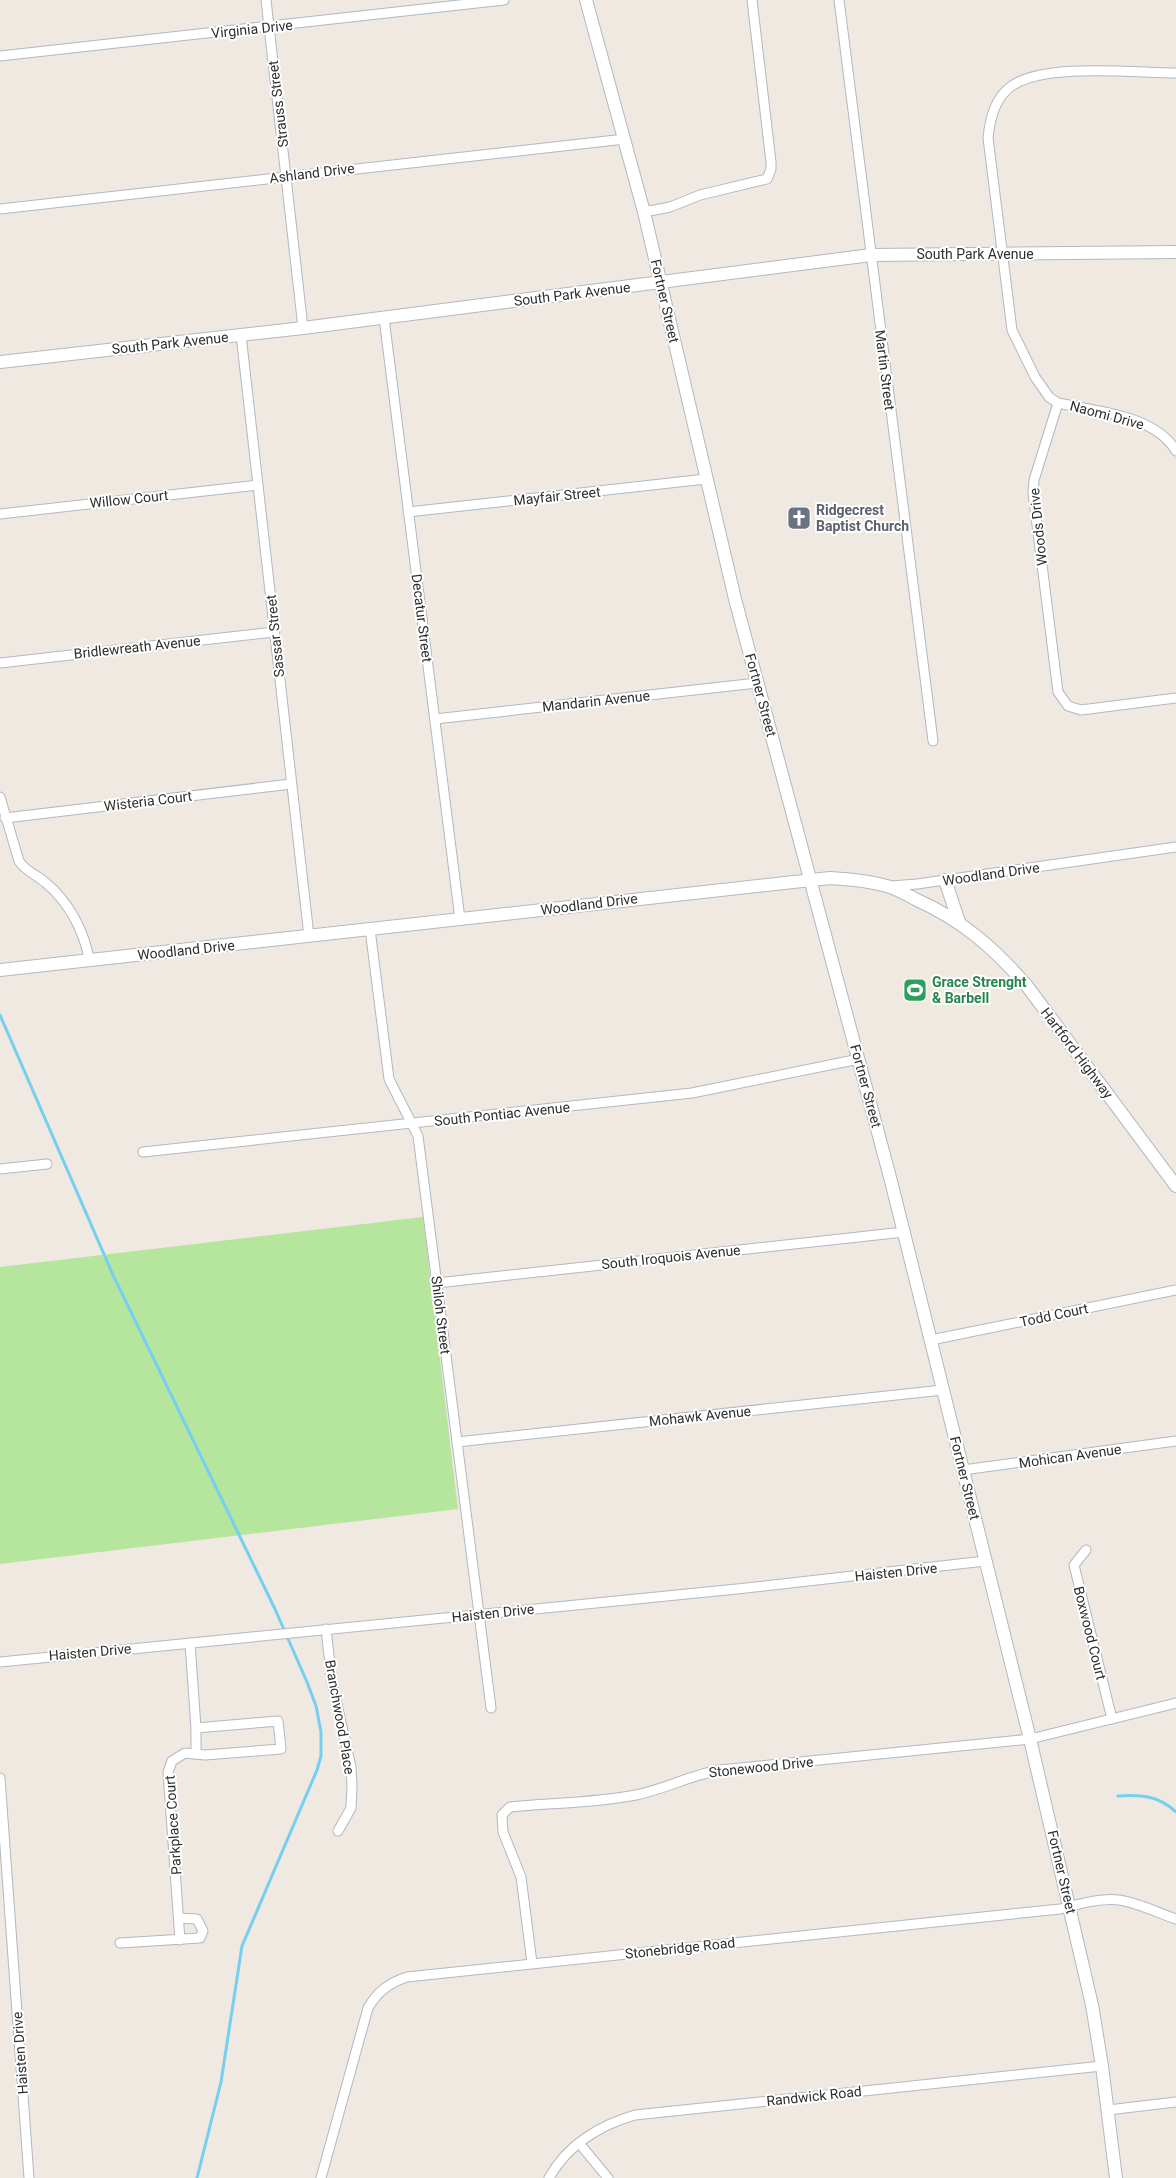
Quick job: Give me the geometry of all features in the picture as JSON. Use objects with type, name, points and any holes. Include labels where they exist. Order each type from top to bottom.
[{"type":"street","name":"Strauss Street","points":[[266,0],[303,328]]},
{"type":"street","name":"Virginia Drive","points":[[0,56],[504,0]]},
{"type":"street","name":"Fortner Street","points":[[586,0],[644,212],[706,479],[757,683],[904,1232],[1030,1739],[1092,2005],[1102,2066],[1116,2178]]},
{"type":"street","points":[[644,212],[670,207],[700,195],[767,179],[771,169],[771,162],[752,0]]},
{"type":"street","name":"Martin Street","points":[[839,0],[932,741]]},
{"type":"street","points":[[1058,403],[1049,397],[1035,377],[1015,338],[1001,254],[988,138],[995,105],[1013,85],[1051,73],[1075,71],[1176,73]]},
{"type":"street","name":"Ashland Drive","points":[[0,209],[625,139]]},
{"type":"street","name":"South Park Avenue","points":[[0,362],[303,328],[871,255],[1176,252]]},
{"type":"street","name":"Decatur Street","points":[[384,318],[460,919]]},
{"type":"street","name":"Sassar Street","points":[[241,335],[308,936]]},
{"type":"street","name":"Naomi Drive","points":[[1058,403],[1131,419],[1144,424],[1164,436],[1176,451]]},
{"type":"street","name":"Woods Drive","points":[[1058,403],[1034,480],[1033,493],[1058,692],[1068,706],[1081,710],[1176,698]]},
{"type":"street","name":"Mayfair Street","points":[[408,512],[706,479]]},
{"type":"street","name":"Willow Court","points":[[0,514],[258,485]]},
{"type":"street","name":"Bridlewreath Avenue","points":[[0,663],[274,632]]},
{"type":"street","name":"Mandarin Avenue","points":[[435,719],[757,683]]},
{"type":"street","name":"Wisteria Court","points":[[5,818],[292,784]]},
{"type":"street","points":[[0,797],[19,861],[25,868],[52,888],[73,915],[87,944],[89,960]]},
{"type":"street","name":"Woodland Drive","points":[[0,970],[830,878],[889,886],[945,880],[1176,847]]},
{"type":"street","points":[[945,880],[959,922]]},
{"type":"street","name":"Hartford Highway","points":[[889,886],[940,910],[990,946],[1026,986],[1176,1186]]},
{"type":"street","name":"Shiloh Street","points":[[370,929],[389,1079],[418,1136],[491,1708]]},
{"type":"street","name":"South Pontiac Avenue","points":[[143,1152],[692,1093],[859,1059]]},
{"type":"street","points":[[0,1169],[47,1164]]},
{"type":"street","name":"South Iroquois Avenue","points":[[437,1283],[904,1232]]},
{"type":"street","name":"Todd Court","points":[[931,1340],[1176,1290]]},
{"type":"street","name":"Mohawk Avenue","points":[[457,1442],[943,1390]]},
{"type":"street","name":"Mohican Avenue","points":[[963,1470],[1176,1441]]},
{"type":"street","name":"Boxwood Court","points":[[1086,1550],[1074,1565],[1112,1719]]},
{"type":"street","name":"Haisten Drive","points":[[0,1662],[794,1583],[986,1561]]},
{"type":"street","name":"Branchwood Place","points":[[326,1629],[332,1682],[351,1767],[350,1808],[338,1831]]},
{"type":"street","points":[[190,1643],[196,1754]]},
{"type":"street","name":"Stonewood Drive","points":[[532,1963],[521,1877],[503,1832],[502,1815],[506,1809],[627,1797],[650,1792],[700,1774],[720,1770],[1030,1739],[1176,1703]]},
{"type":"street","name":"Parkplace Court","points":[[180,1940],[168,1772],[170,1764],[176,1757],[185,1753],[205,1756],[281,1749],[278,1721],[196,1728]]},
{"type":"street","name":"Haisten Drive","points":[[0,1778],[29,2178]]},
{"type":"street","name":"Stonebridge Road","points":[[321,2178],[364,2020],[371,2004],[380,1991],[397,1980],[420,1974],[1070,1906],[1101,1900],[1119,1900],[1133,1903],[1176,1919]]},
{"type":"street","points":[[120,1943],[200,1938],[203,1931],[197,1920],[179,1918]]},
{"type":"street","name":"Randwick Road","points":[[549,2178],[560,2161],[590,2133],[605,2125],[635,2115],[1102,2066]]},
{"type":"street","points":[[1108,2110],[1176,2102]]},
{"type":"street","points":[[579,2143],[608,2178]]},
{"type":"green space","points":[[423,1217],[458,1509],[0,1564],[0,1267]]},
{"type":"waterway","points":[[0,1015],[113,1275],[275,1609],[316,1706],[321,1732],[321,1756],[317,1770],[242,1946],[221,2082],[197,2178]]},
{"type":"waterway","points":[[1118,1796],[1134,1795],[1149,1797],[1163,1802],[1176,1812]]},
{"type":"place","name":"Ridgecrest Baptist Church","points":[[799,518]]},
{"type":"place","name":"Grace Strenght & Barbell","points":[[915,990]]}]
